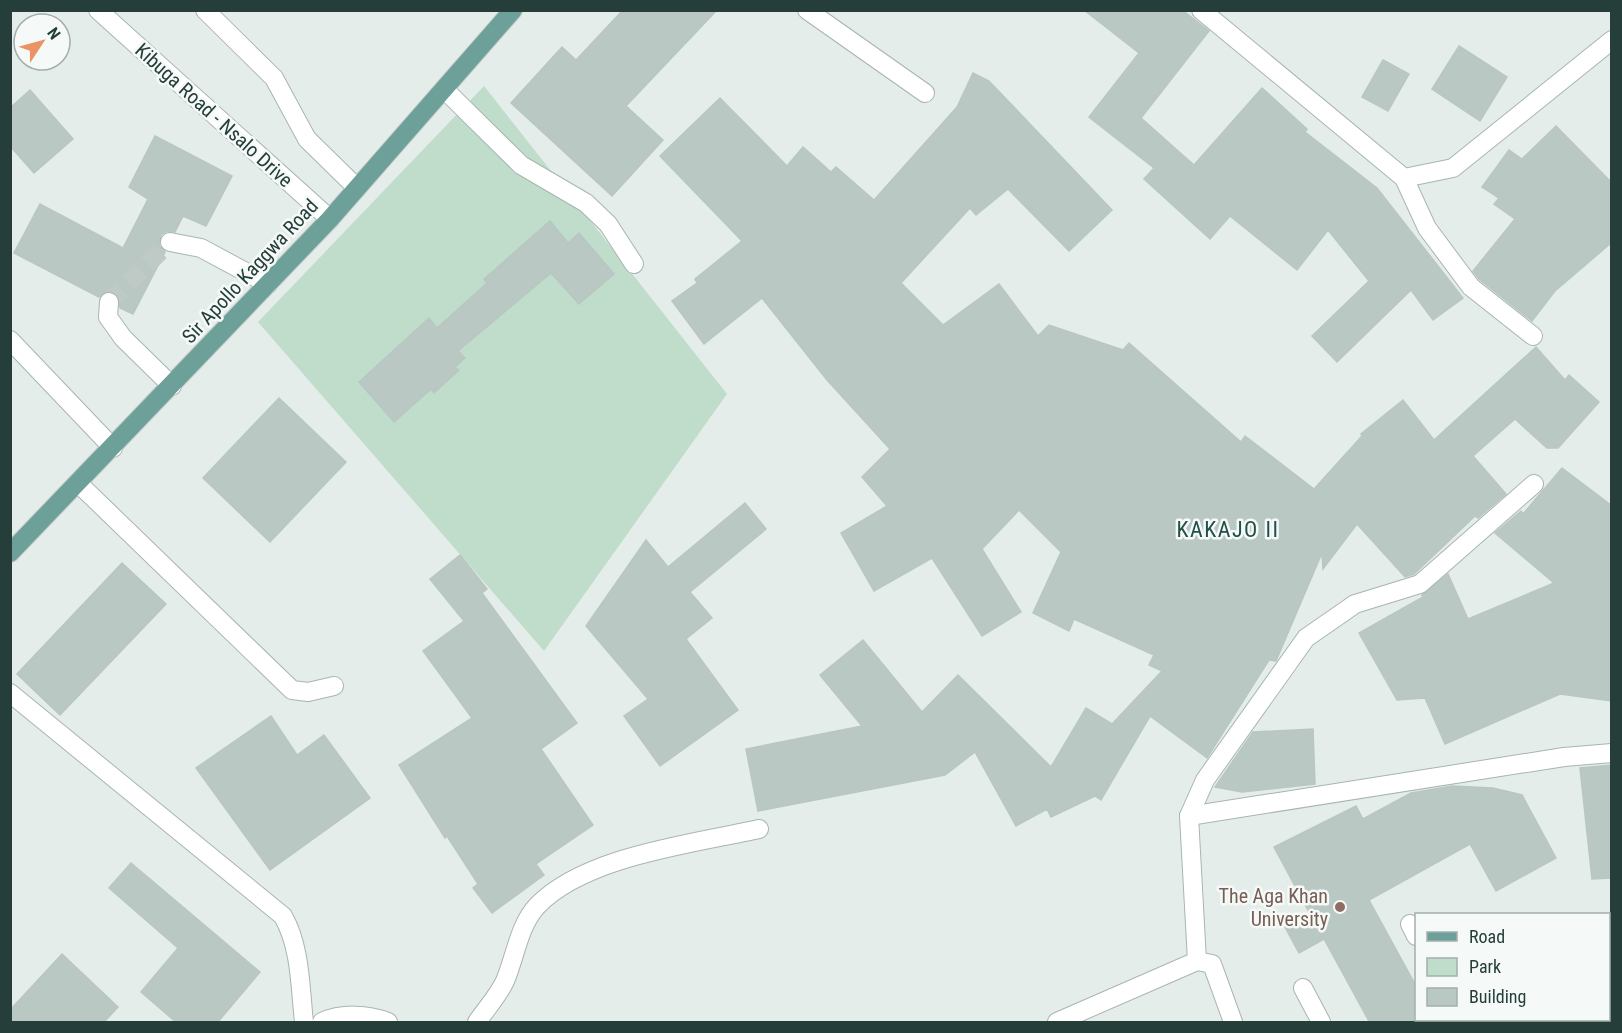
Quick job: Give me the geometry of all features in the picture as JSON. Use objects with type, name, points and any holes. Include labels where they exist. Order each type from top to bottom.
[{"type":"main road","name":"Sir Apollo Kaggwa Road","points":[[10,553],[330,219],[513,10]]},
{"type":"street","name":"Kibuga Road - Nsalo Drive","points":[[98,10],[330,219]]},
{"type":"street","points":[[205,10],[274,78],[307,139],[357,188]]},
{"type":"street","points":[[807,10],[925,93]]},
{"type":"street","points":[[1201,10],[1404,178],[1427,228],[1471,287],[1533,336]]},
{"type":"street","points":[[1404,178],[1453,168],[1611,40]]},
{"type":"street","points":[[444,89],[521,165],[586,203],[601,217],[634,264]]},
{"type":"street","points":[[170,243],[201,248],[268,284]]},
{"type":"street","points":[[109,302],[108,317],[123,338],[172,386]]},
{"type":"street","points":[[10,340],[113,448]]},
{"type":"street","points":[[78,483],[292,690],[308,692],[334,686]]},
{"type":"street","points":[[1197,961],[1189,816],[1206,780],[1306,638],[1355,604],[1420,584],[1534,484]]},
{"type":"street","points":[[10,693],[283,916],[292,933],[296,952],[304,1023]]},
{"type":"street","points":[[1189,816],[1564,757],[1611,753]]},
{"type":"street","points":[[477,1023],[504,983],[522,932],[536,906],[580,876],[612,863],[759,829]]},
{"type":"street","points":[[1057,1023],[1197,961],[1212,964],[1233,1023]]},
{"type":"street","points":[[1303,988],[1320,1023]]},
{"type":"street","points":[[322,1023],[334,1017],[376,1017],[388,1023]]},
{"type":"green space","points":[[484,86],[727,394],[544,651],[258,322]]},
{"type":"building","points":[[623,10],[717,10],[626,106],[663,140],[612,196],[511,103],[562,47],[576,60]]},
{"type":"building","points":[[1084,10],[1182,10],[1209,31],[1141,118],[1194,165],[1262,88],[1307,129],[1305,132],[1377,188],[1463,298],[1433,320],[1411,290],[1337,362],[1312,336],[1369,281],[1328,230],[1297,270],[1230,216],[1210,239],[1144,179],[1154,168],[1089,117],[1139,53]]},
{"type":"building","points":[[1459,46],[1507,77],[1480,121],[1432,89]]},
{"type":"building","points":[[1383,60],[1409,74],[1388,111],[1362,97]]},
{"type":"building","points":[[973,73],[989,81],[1112,210],[1069,251],[1008,189],[976,215],[970,208],[901,283],[943,325],[999,284],[1038,336],[1049,325],[1123,350],[1129,343],[1241,442],[1245,436],[1314,489],[1362,436],[1361,434],[1403,400],[1434,440],[1536,347],[1565,380],[1569,375],[1599,402],[1558,448],[1547,448],[1515,419],[1473,456],[1506,494],[1478,518],[1475,516],[1414,574],[1405,577],[1357,524],[1323,569],[1322,553],[1276,661],[1269,660],[1207,758],[1150,716],[1101,800],[1095,796],[1051,817],[1047,809],[1016,826],[975,752],[945,775],[758,811],[746,749],[862,726],[820,675],[863,640],[922,712],[958,675],[1051,767],[1086,708],[1112,724],[1162,671],[1149,665],[1154,655],[1074,619],[1069,631],[1033,613],[1061,552],[1019,510],[982,549],[1021,612],[982,636],[932,558],[874,591],[841,533],[887,506],[862,477],[890,449],[827,380],[762,298],[704,344],[672,301],[697,283],[695,279],[742,241],[660,156],[720,98],[787,166],[803,147],[831,172],[836,167],[874,200],[957,107]]},
{"type":"building","points":[[30,90],[73,139],[34,173],[10,146],[10,108]]},
{"type":"building","points":[[1556,126],[1611,182],[1611,243],[1555,291],[1532,321],[1479,279],[1473,271],[1515,219],[1494,204],[1499,198],[1482,187],[1509,150],[1522,159]]},
{"type":"building","points":[[155,136],[232,176],[206,226],[183,216],[175,232],[167,231],[161,235],[159,245],[165,252],[133,314],[120,308],[119,298],[115,292],[105,292],[99,297],[14,253],[40,204],[123,248],[148,199],[129,187]]},
{"type":"building","points":[[550,221],[568,243],[579,233],[614,274],[579,304],[551,273],[458,351],[465,358],[455,367],[459,370],[434,393],[431,389],[394,422],[359,382],[429,318],[437,328],[487,283],[484,279]]},
{"type":"building","points":[[279,398],[346,462],[270,542],[203,478]]},
{"type":"building","points":[[1562,468],[1611,505],[1611,701],[1560,694],[1445,744],[1425,698],[1397,700],[1359,633],[1423,597],[1422,595],[1448,574],[1468,619],[1554,583],[1495,533],[1521,511],[1523,514]]},
{"type":"building","points":[[745,503],[766,529],[690,592],[712,618],[686,639],[738,710],[660,766],[624,716],[648,699],[586,626],[646,540],[668,567]]},
{"type":"building","points":[[460,555],[487,589],[482,593],[577,723],[541,749],[593,825],[536,864],[544,875],[492,913],[473,888],[478,884],[447,836],[445,838],[399,765],[472,718],[423,651],[464,621],[430,579]]},
{"type":"building","points":[[122,563],[166,604],[60,715],[17,674]]},
{"type":"building","points":[[271,716],[297,755],[324,735],[370,798],[270,870],[196,768]]},
{"type":"building","points":[[1313,729],[1315,784],[1242,792],[1215,787],[1253,732]]},
{"type":"building","points":[[1611,765],[1611,878],[1592,879],[1580,768]]},
{"type":"building","name":"The Aga Khan University","points":[[1452,786],[1493,788],[1522,795],[1556,858],[1496,891],[1470,844],[1369,900],[1415,984],[1416,1021],[1416,1023],[1370,1023],[1324,939],[1299,953],[1285,927],[1310,914],[1274,847],[1356,806],[1363,819],[1411,793]]},
{"type":"building","points":[[131,863],[260,972],[217,1023],[177,1023],[141,992],[178,948],[109,888]]},
{"type":"building","points":[[62,954],[118,1007],[103,1023],[10,1023],[10,1010]]},
{"type":"tunnel","points":[[109,302],[170,242]]},
{"type":"place","name":"The Aga Khan University","points":[[1340,907]]},
{"type":"district","name":"KAKAJO II","points":[[1228,529]]}]
